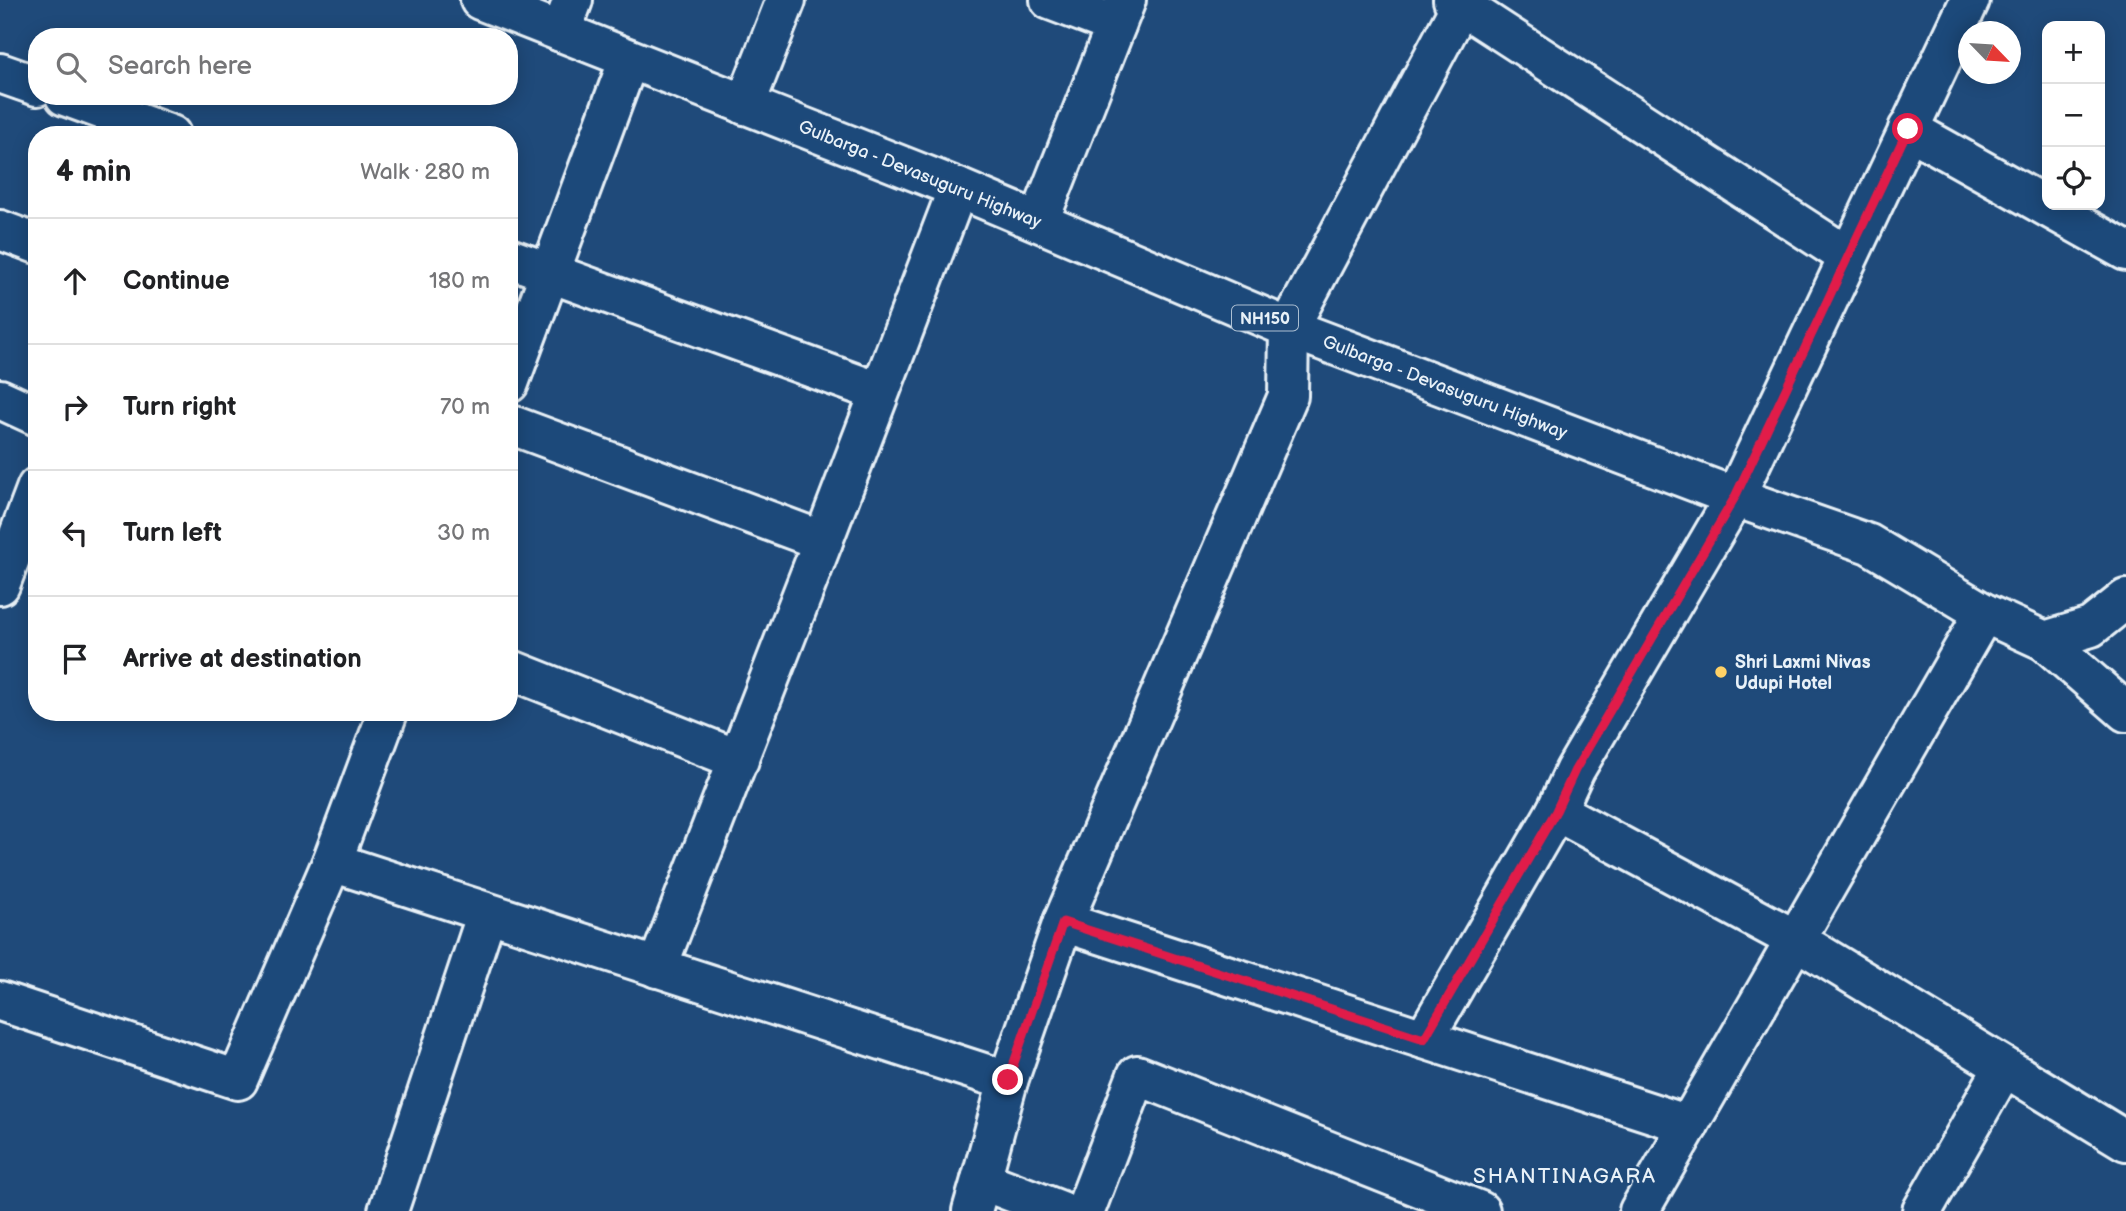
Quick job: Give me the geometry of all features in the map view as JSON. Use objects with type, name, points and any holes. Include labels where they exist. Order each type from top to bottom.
[{"type":"main road","name":"Gulbarga - Devasuguru Highway","points":[[480,0],[567,16],[629,59],[1039,221],[1289,328],[1735,497],[1869,544],[1984,612],[2045,641],[2126,712]]},
{"type":"main road","points":[[745,105],[786,0]]},
{"type":"main road","points":[[1039,221],[1121,13],[1050,0]]},
{"type":"main road","points":[[1424,1039],[1556,811],[1575,770],[1735,497],[1970,0]]},
{"type":"main road","points":[[1061,1211],[976,1195],[1008,1080],[1063,922],[1288,396],[1289,328],[1457,2],[1847,256]]},
{"type":"main road","points":[[518,359],[629,59]]},
{"type":"main road","points":[[0,73],[28,83]]},
{"type":"main road","points":[[89,105],[147,126]]},
{"type":"main road","points":[[1908,129],[2126,251]]},
{"type":"main road","points":[[657,968],[958,188]]},
{"type":"main road","points":[[0,230],[28,241]]},
{"type":"main road","points":[[518,261],[878,392]]},
{"type":"main road","points":[[0,398],[28,412]]},
{"type":"main road","points":[[518,427],[823,541]]},
{"type":"main road","points":[[0,585],[28,511]]},
{"type":"main road","points":[[2045,641],[2091,627],[2126,599]]},
{"type":"main road","points":[[1639,1211],[1984,612]]},
{"type":"main road","points":[[518,673],[739,760]]},
{"type":"main road","points":[[0,1001],[238,1080],[332,862],[385,721]]},
{"type":"main road","points":[[1556,811],[1796,940],[2126,1141]]},
{"type":"main road","points":[[332,862],[1008,1080]]},
{"type":"main road","points":[[388,1211],[487,913]]},
{"type":"main road","points":[[1063,922],[1689,1125]]},
{"type":"main road","points":[[1922,1211],[2004,1067]]},
{"type":"main road","points":[[1085,1211],[1136,1075],[1479,1211]]},
{"type":"place","name":"Shri Laxmi Nivas Udupi Hotel","points":[[1721,672]]},
{"type":"district","name":"SHANTINAGARA","points":[[1565,1176]]},
{"type":"route","points":[[1008,1080],[1063,922],[1424,1039],[1556,811],[1575,770],[1735,497],[1908,129]]}]
